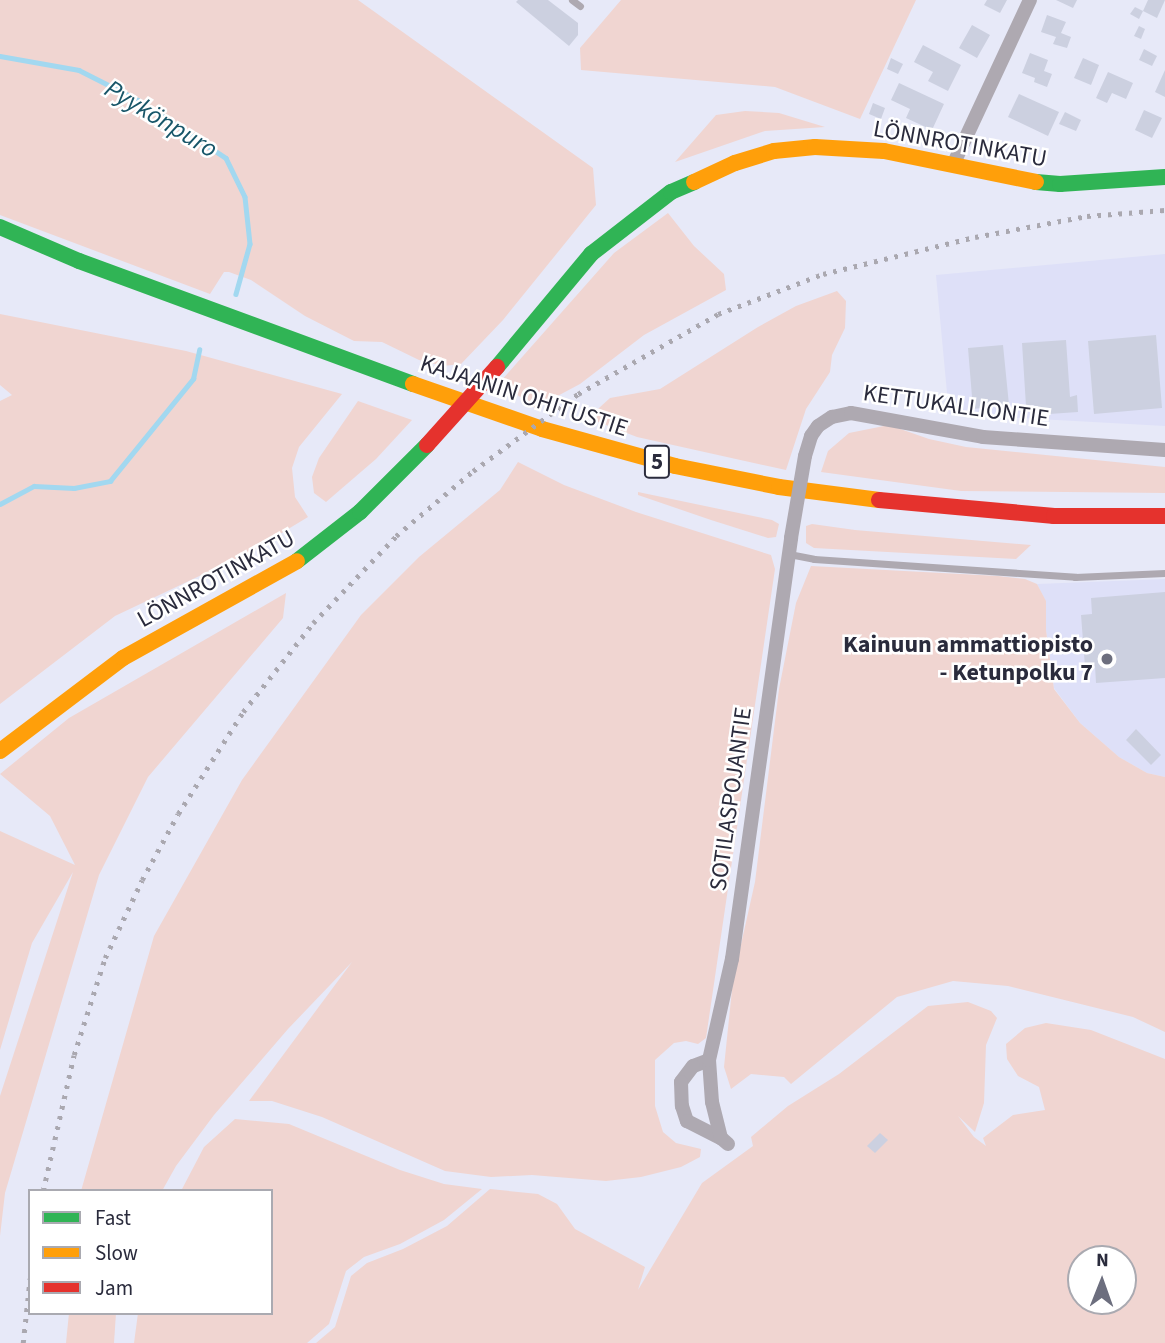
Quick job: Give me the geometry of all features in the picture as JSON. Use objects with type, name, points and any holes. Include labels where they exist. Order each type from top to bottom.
[{"type":"main road","name":"LÖNNROTINKATU","points":[[0,751],[78,689],[123,658],[240,596],[308,554],[360,512],[427,445],[497,367],[591,254],[671,192],[735,163],[774,151],[815,147],[884,151],[1032,182],[1060,184],[1164,173]]},
{"type":"main road","name":"5","points":[[0,227],[79,261]]},
{"type":"main road","name":"5","points":[[0,240],[79,261]]},
{"type":"main road","name":"KAJAANIN OHITUSTIE","points":[[79,261],[529,424],[675,466],[779,487],[881,502],[992,513],[1165,516]]},
{"type":"street","points":[[953,165],[1030,0]]},
{"type":"street","name":"KETTUKALLIONTIE","points":[[805,456],[811,436],[818,426],[832,417],[851,413],[983,437],[1165,450]]},
{"type":"street","name":"SOTILASPOJANTIE","points":[[709,1060],[693,1066],[681,1082],[682,1105],[687,1121],[724,1141],[712,1102],[709,1060],[732,959],[805,456]]},
{"type":"lane","points":[[572,0],[580,6]]},
{"type":"lane","points":[[789,554],[1075,577],[1165,573]]},
{"type":"shaded area","points":[[0,0],[358,0],[593,168],[596,205],[503,320],[461,364],[443,366],[419,360],[382,342],[354,341],[305,316],[251,280],[229,272],[224,272],[210,294],[0,215]]},
{"type":"shaded area","points":[[621,0],[916,0],[860,119],[775,87],[581,70],[580,48]]},
{"type":"shaded area","points":[[745,111],[779,113],[825,127],[765,131],[675,162],[716,115]]},
{"type":"shaded area","points":[[668,213],[694,246],[724,274],[726,290],[644,335],[580,384],[535,408],[500,382],[614,253]]},
{"type":"shaded area","points":[[1165,254],[1165,426],[949,414],[936,275]]},
{"type":"shaded area","points":[[837,291],[846,301],[845,328],[832,355],[830,372],[806,409],[786,470],[637,437],[588,418],[610,398],[660,389],[758,327],[796,306]]},
{"type":"shaded area","points":[[0,314],[186,351],[342,394],[299,447],[292,468],[295,497],[308,517],[252,551],[115,616],[0,704],[0,401],[12,395],[0,385]]},
{"type":"shaded area","points":[[358,401],[412,420],[376,459],[326,502],[314,493],[312,477],[319,458]]},
{"type":"shaded area","points":[[889,425],[929,439],[966,447],[1165,467],[1165,493],[961,491],[821,472],[828,451],[849,433]]},
{"type":"shaded area","points":[[518,462],[564,485],[636,512],[771,555],[775,569],[706,1038],[698,1044],[686,1041],[674,1043],[655,1060],[655,1106],[663,1132],[676,1143],[701,1149],[700,1157],[681,1167],[641,1177],[606,1181],[532,1175],[491,1177],[445,1171],[322,1117],[272,1101],[249,1101],[352,962],[288,1029],[214,1115],[176,1166],[163,1189],[82,1189],[154,936],[242,780],[361,615],[419,557],[500,490]]},
{"type":"shaded area","points":[[638,492],[772,520],[779,524],[776,537],[768,538],[711,520],[638,495]]},
{"type":"shaded area","points":[[812,524],[1031,545],[1016,559],[814,548],[806,543],[806,526]]},
{"type":"shaded area","points":[[811,566],[998,576],[1025,579],[1037,584],[1046,601],[1046,630],[1054,689],[1080,723],[1119,757],[1147,773],[1165,777],[1165,1032],[1133,1017],[1008,986],[953,981],[897,997],[791,1084],[784,1077],[751,1074],[731,1089],[724,1067],[733,980],[755,882],[779,689],[796,603]]},
{"type":"shaded area","name":"Kainuun ammattiopisto - Ketunpolku 7","points":[[1165,579],[1165,777],[1147,773],[1119,757],[1080,723],[1054,688],[1046,630],[1046,602],[1037,584]]},
{"type":"shaded area","points":[[286,593],[283,618],[148,777],[99,875],[5,1193],[0,1236],[0,1096],[73,872],[32,943],[0,1050],[0,831],[75,865],[50,816],[0,774],[69,718]]},
{"type":"shaded area","points":[[968,1002],[991,1011],[997,1018],[986,1045],[984,1103],[975,1132],[958,1116],[974,1137],[986,1146],[983,1138],[1013,1115],[1045,1110],[1039,1087],[1018,1076],[1007,1059],[1006,1044],[1025,1028],[1046,1023],[1091,1030],[1165,1059],[1165,1343],[316,1343],[335,1327],[351,1276],[367,1263],[403,1249],[447,1226],[490,1189],[538,1194],[557,1204],[575,1229],[645,1267],[638,1290],[702,1183],[753,1146],[751,1137],[788,1106],[839,1074],[928,1006]]},
{"type":"shaded area","points":[[235,1119],[289,1124],[400,1170],[444,1184],[482,1189],[444,1220],[400,1244],[364,1257],[346,1271],[329,1324],[307,1343],[134,1343],[138,1315],[273,1315],[273,1189],[182,1189],[204,1147]]},
{"type":"shaded area","points":[[69,1315],[116,1315],[114,1343],[66,1343]]},
{"type":"building","points":[[548,0],[578,23],[578,35],[569,46],[516,2]]},
{"type":"building","points":[[987,0],[1007,0],[1000,13],[984,5]]},
{"type":"building","points":[[1056,0],[1077,0],[1073,8]]},
{"type":"building","points":[[1148,0],[1165,0],[1157,18],[1143,11]]},
{"type":"building","points":[[1135,7],[1143,11],[1139,19],[1130,14]]},
{"type":"building","points":[[1047,15],[1066,22],[1061,33],[1071,37],[1067,48],[1053,44],[1056,37],[1041,32]]},
{"type":"building","points":[[972,25],[990,35],[977,58],[959,48]]},
{"type":"building","points":[[1139,26],[1145,29],[1141,39],[1134,36]]},
{"type":"building","points":[[923,45],[961,65],[948,91],[928,81],[933,72],[914,62]]},
{"type":"building","points":[[1144,49],[1157,56],[1152,66],[1139,60]]},
{"type":"building","points":[[1030,53],[1048,60],[1044,71],[1052,74],[1047,87],[1022,73]]},
{"type":"building","points":[[891,58],[903,64],[898,74],[887,69]]},
{"type":"building","points":[[1083,58],[1099,65],[1091,85],[1074,78]]},
{"type":"building","points":[[1165,70],[1165,97],[1155,92]]},
{"type":"building","points":[[1108,72],[1133,83],[1126,99],[1112,93],[1107,103],[1096,98]]},
{"type":"building","points":[[899,83],[944,104],[932,130],[906,118],[910,109],[891,100]]},
{"type":"building","points":[[1019,94],[1059,112],[1048,136],[1008,117]]},
{"type":"building","points":[[873,103],[885,108],[881,119],[869,114]]},
{"type":"building","points":[[1144,110],[1162,118],[1152,138],[1135,130]]},
{"type":"building","points":[[1065,112],[1081,120],[1076,131],[1059,124]]},
{"type":"building","points":[[1156,335],[1162,408],[1094,414],[1088,341]]},
{"type":"building","points":[[1066,340],[1070,397],[1077,395],[1078,412],[1035,415],[1034,405],[1026,406],[1022,343]]},
{"type":"building","points":[[1003,345],[1009,405],[973,409],[968,348]]},
{"type":"building","points":[[1165,592],[1165,678],[1096,683],[1095,666],[1085,667],[1081,615],[1092,614],[1091,598]]},
{"type":"building","points":[[1136,729],[1161,755],[1151,765],[1126,740]]},
{"type":"building","points":[[880,1133],[888,1140],[875,1153],[867,1146]]},
{"type":"waterway","name":"Pyykönpuro","points":[[0,56],[79,70],[140,101],[226,158],[245,197],[250,244],[236,294]]},
{"type":"waterway","name":"Pyykönpuro","points":[[0,504],[34,486],[74,488],[110,481],[193,379],[199,350]]},
{"type":"railway","points":[[43,1189],[74,1055],[105,958],[142,880],[178,814],[243,712],[313,623],[396,536],[473,471],[578,394],[718,314],[823,274],[975,237],[1087,216],[1165,210]]},
{"type":"railway","points":[[23,1343],[28,1297]]},
{"type":"traffic: fast","points":[[1036,182],[1060,184],[1165,177]]},
{"type":"traffic: fast","points":[[497,367],[591,254],[671,192],[694,182]]},
{"type":"traffic: fast","points":[[0,227],[79,261],[413,384]]},
{"type":"traffic: fast","points":[[297,561],[360,512],[427,445]]},
{"type":"traffic: slow","points":[[694,182],[735,163],[774,151],[815,147],[884,151],[1036,182]]},
{"type":"traffic: slow","points":[[413,384],[542,429],[675,466],[779,487],[879,500]]},
{"type":"traffic: slow","points":[[0,751],[123,658],[297,561]]},
{"type":"traffic: jam","points":[[427,445],[497,367]]},
{"type":"traffic: jam","points":[[879,500],[1054,516],[1165,516]]},
{"type":"place","name":"Kainuun ammattiopisto - Ketunpolku 7","points":[[1107,659]]}]
